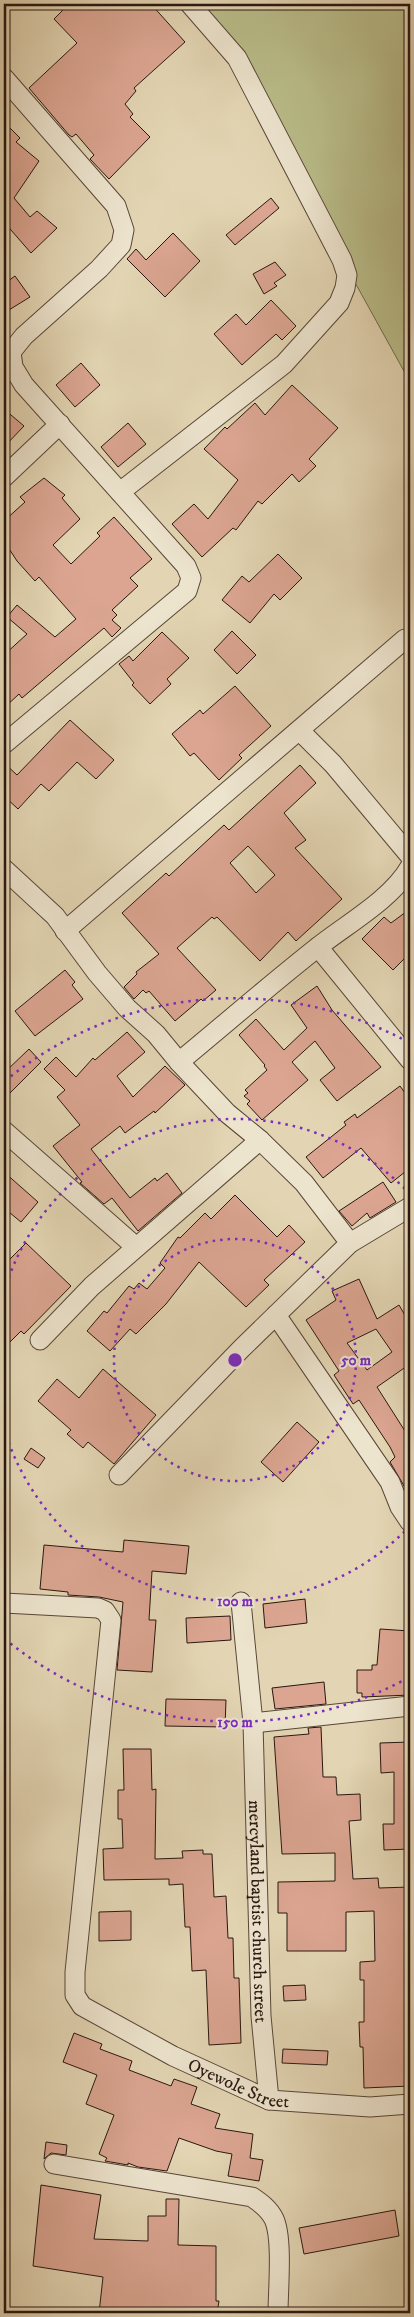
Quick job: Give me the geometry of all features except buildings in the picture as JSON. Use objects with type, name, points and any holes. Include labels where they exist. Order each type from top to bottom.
[{"type":"street","points":[[120,492],[284,364],[339,303],[345,288],[347,275],[342,260],[237,58],[190,4]]},
{"type":"street","points":[[4,78],[116,206],[124,230],[121,245],[99,269],[8,349],[13,368],[24,385],[186,566],[191,578],[187,591],[4,744]]},
{"type":"street","points":[[4,477],[60,424]]},
{"type":"street","points":[[65,930],[405,640]]},
{"type":"street","points":[[300,731],[333,764],[410,856]]},
{"type":"street","points":[[179,1062],[318,947],[374,905],[405,876],[410,867]]},
{"type":"street","points":[[4,869],[55,916],[127,1008],[156,1034],[179,1062],[227,1113],[260,1140],[304,1183],[350,1243]]},
{"type":"street","points":[[318,947],[410,1060]]},
{"type":"street","points":[[5,1136],[136,1247]]},
{"type":"street","points":[[40,1340],[92,1286],[260,1140]]},
{"type":"street","points":[[118,1475],[350,1243],[410,1207]]},
{"type":"street","points":[[276,1315],[390,1482],[400,1507],[410,1522]]},
{"type":"street","name":"Oyewole Street","points":[[4,1602],[98,1608],[105,1611],[110,1620],[75,1972],[75,1995],[82,2006],[173,2056],[269,2100],[370,2107],[410,2104]]},
{"type":"street","name":"mercyland baptist church street","points":[[241,1602],[253,1723],[261,2016],[269,2100]]},
{"type":"street","points":[[253,1723],[410,1706]]},
{"type":"street","points":[[54,2164],[252,2197],[264,2204],[274,2219],[278,2237],[278,2313]]},
{"type":"green space","points":[[201,4],[410,4],[410,382]]}]
